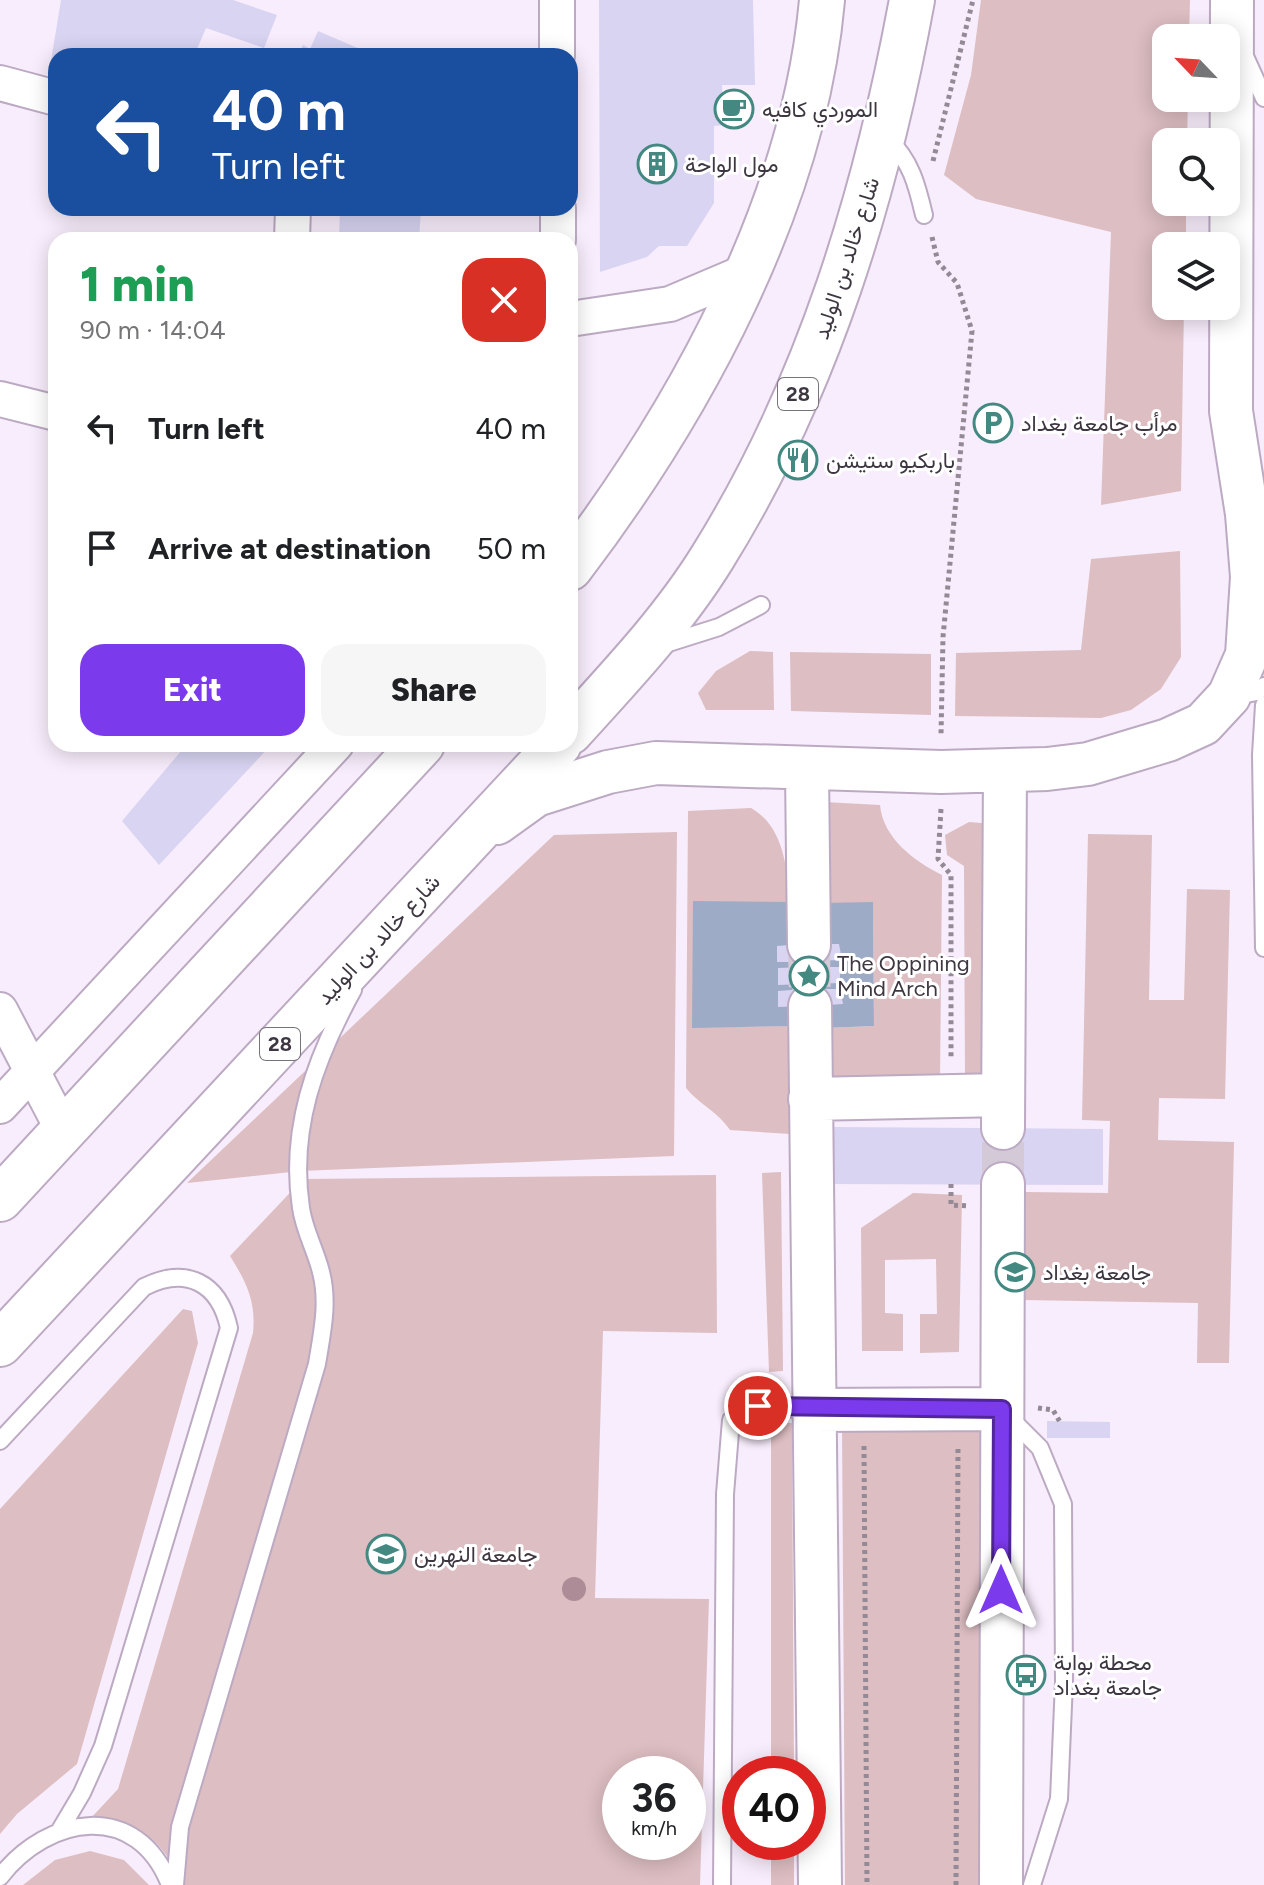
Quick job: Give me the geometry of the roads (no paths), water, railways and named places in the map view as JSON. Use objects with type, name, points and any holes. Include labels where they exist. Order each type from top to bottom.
[{"type":"main road","points":[[578,557],[619,503],[699,366],[750,270],[799,125],[820,28],[822,0]]},
{"type":"main road","name":"شارع خالد بن الوليد","points":[[578,723],[642,652],[711,559],[761,471],[804,383],[843,279],[882,134],[912,0]]},
{"type":"main road","points":[[0,1199],[415,752]]},
{"type":"main road","name":"شارع خالد بن الوليد","points":[[0,1344],[552,752]]},
{"type":"street","points":[[557,0],[557,48]]},
{"type":"street","points":[[430,882],[492,826],[536,795],[608,772],[656,763],[706,762],[807,770],[941,772],[1005,771],[1088,764],[1141,750],[1203,724],[1252,695],[1247,655],[1254,529],[1231,411],[1232,16]]},
{"type":"street","points":[[0,83],[48,96]]},
{"type":"street","points":[[578,318],[670,304],[750,270]]},
{"type":"street","points":[[0,399],[48,411]]},
{"type":"street","points":[[0,1106],[329,752]]},
{"type":"street","points":[[807,770],[809,945]]},
{"type":"street","points":[[810,1099],[951,1095],[1003,1111],[1005,771]]},
{"type":"street","points":[[810,1006],[820,1885]]},
{"type":"street","points":[[0,1010],[63,1130]]},
{"type":"street","points":[[1001,1885],[1003,1184]]},
{"type":"street","points":[[813,1410],[1002,1409]]},
{"type":"lane","points":[[1232,16],[1264,98]]},
{"type":"lane","points":[[882,134],[908,162],[924,215]]},
{"type":"lane","points":[[642,652],[719,627],[761,605]]},
{"type":"lane","points":[[1252,695],[1261,755],[1264,948]]},
{"type":"lane","points":[[173,1885],[180,1827],[317,1364],[322,1338],[326,1312],[322,1275],[301,1212],[299,1188],[298,1140],[307,1094],[329,1033],[356,984],[430,882]]},
{"type":"lane","points":[[0,1441],[144,1287],[161,1278],[181,1277],[214,1293],[225,1309],[229,1328],[103,1746],[82,1793],[60,1830]]},
{"type":"lane","points":[[722,1885],[726,1479],[731,1420],[743,1409],[758,1406],[813,1410]]},
{"type":"lane","points":[[1002,1409],[1040,1448],[1063,1504],[1064,1682],[1059,1799],[1032,1885]]},
{"type":"lane","points":[[0,1876],[34,1843],[60,1830],[105,1826],[132,1837],[155,1856],[173,1885]]},
{"type":"water","points":[[693,901],[792,902],[793,1026],[692,1028]]},
{"type":"water","points":[[873,902],[874,1026],[825,1028],[824,903]]},
{"type":"tunnel","points":[[809,945],[810,1006]]},
{"type":"tunnel","points":[[1003,1128],[1003,1184]]},
{"type":"place","name":"الموردي كافيه","points":[[734,109]]},
{"type":"place","name":"مول الواحة","points":[[657,164]]},
{"type":"place","name":"مرأب جامعة بغداد","points":[[993,423]]},
{"type":"place","name":"باربكيو ستيشن","points":[[798,460]]},
{"type":"place","name":"The Oppining Mind Arch","points":[[809,976]]},
{"type":"place","name":"جامعة بغداد","points":[[1015,1272]]},
{"type":"place","name":"جامعة النهرين","points":[[386,1554]]},
{"type":"place","name":"محطة بوابة جامعة بغداد","points":[[1026,1675]]}]
